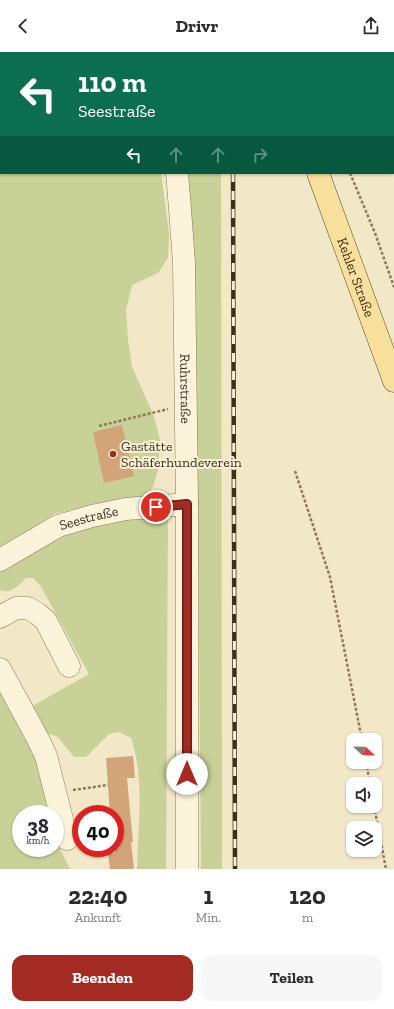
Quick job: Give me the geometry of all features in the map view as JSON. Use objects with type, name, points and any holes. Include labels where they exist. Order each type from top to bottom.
[{"type":"main road","name":"Kehler Straße","points":[[318,174],[394,381]]},
{"type":"street","name":"Ruhrstraße","points":[[177,174],[184,263],[187,504],[187,869]]},
{"type":"street","name":"Seestraße","points":[[0,560],[58,526],[92,516],[126,509],[187,504]]},
{"type":"street","points":[[0,617],[16,608],[28,608],[38,614],[46,621],[69,666]]},
{"type":"street","points":[[0,669],[38,738],[46,756],[67,839]]},
{"type":"path","points":[[350,174],[375,232],[394,287]]},
{"type":"path","points":[[100,426],[186,405]]},
{"type":"path","points":[[295,471],[330,577],[361,733]]},
{"type":"path","points":[[55,792],[108,785]]},
{"type":"path","points":[[375,813],[386,869]]},
{"type":"green space","points":[[0,174],[161,174],[169,234],[168,258],[158,273],[132,285],[126,310],[132,367],[154,416],[160,440],[158,470],[153,487],[143,498],[94,504],[54,514],[0,549]]},
{"type":"green space","points":[[187,174],[221,174],[222,869],[201,869],[194,281]]},
{"type":"green space","points":[[168,517],[166,869],[137,869],[140,803],[138,769],[131,738],[119,732],[109,734],[86,757],[74,757],[58,737],[43,732],[29,708],[89,674],[40,585],[33,578],[26,578],[18,586],[11,590],[0,590],[0,572],[36,550],[83,527],[121,520]]},
{"type":"green space","points":[[0,684],[33,744],[47,805],[12,805],[12,857],[64,857],[71,869],[0,869]]},
{"type":"building","name":"Gastätte Schäferhundeverein","points":[[122,425],[134,476],[104,483],[93,432]]},
{"type":"building","points":[[133,756],[135,778],[127,778],[134,869],[110,869],[108,857],[124,857],[124,805],[109,805],[106,758]]},
{"type":"railway","points":[[233,174],[235,869]]},
{"type":"place","name":"Gastätte Schäferhundeverein","points":[[113,454]]},
{"type":"route","points":[[156,507],[187,504],[187,774]]}]
